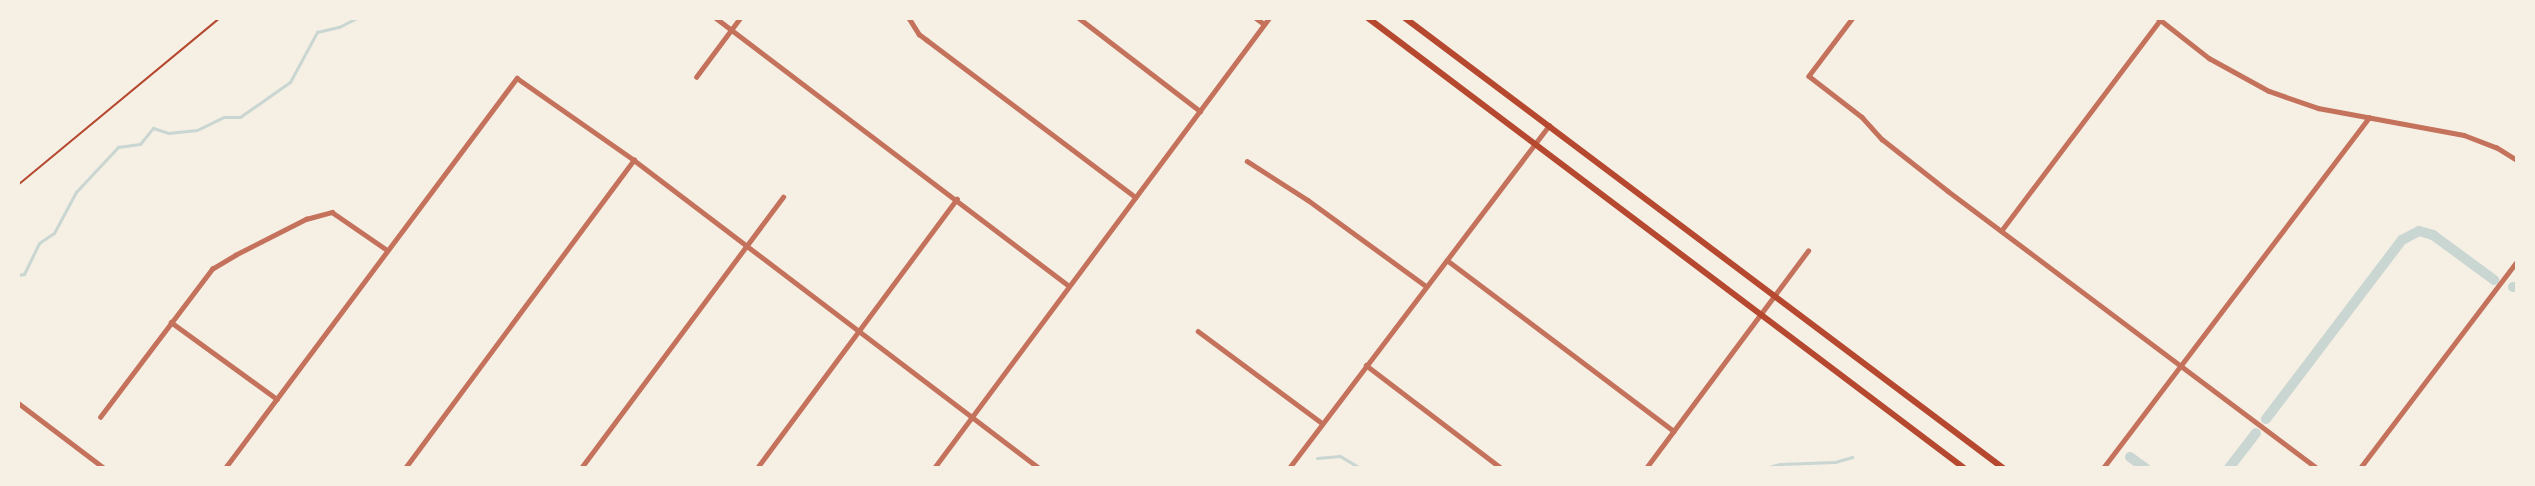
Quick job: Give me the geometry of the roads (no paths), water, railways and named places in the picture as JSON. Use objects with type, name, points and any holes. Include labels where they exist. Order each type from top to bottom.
[{"type":"main road","points":[[1368,18],[1964,468]]},
{"type":"main road","points":[[1405,18],[2003,468]]},
{"type":"street","points":[[716,18],[1069,286]]},
{"type":"street","points":[[696,77],[740,18]]},
{"type":"street","points":[[909,18],[919,34],[1135,196]]},
{"type":"street","points":[[1079,18],[1200,111]]},
{"type":"street","points":[[1256,18],[1264,24]]},
{"type":"street","points":[[934,468],[1269,18]]},
{"type":"street","points":[[1853,18],[1809,76],[1862,117],[1882,139],[1905,157],[2317,468]]},
{"type":"street","points":[[2001,231],[2159,19],[2210,58],[2269,91],[2318,108],[2464,135],[2496,147],[2517,160]]},
{"type":"street","points":[[225,468],[518,78],[634,160],[1039,468]]},
{"type":"street","points":[[2103,468],[2369,118]]},
{"type":"street","points":[[1289,468],[1549,126]]},
{"type":"street","points":[[405,468],[634,160]]},
{"type":"street","points":[[1247,161],[1308,200],[1426,286]]},
{"type":"street","points":[[581,468],[748,247],[783,197]]},
{"type":"street","points":[[757,468],[957,199]]},
{"type":"street","points":[[100,417],[212,269],[234,255],[321,213],[332,212],[387,250]]},
{"type":"street","points":[[1646,468],[1808,251]]},
{"type":"street","points":[[1447,260],[1674,431]]},
{"type":"street","points":[[2360,468],[2517,261]]},
{"type":"street","points":[[171,322],[277,399]]},
{"type":"street","points":[[1198,331],[1322,423]]},
{"type":"street","points":[[1366,365],[1501,468]]},
{"type":"street","points":[[18,403],[104,468]]},
{"type":"waterway","points":[[18,275],[24,274],[39,243],[54,233],[76,192],[118,147],[140,144],[153,128],[168,133],[197,130],[224,117],[240,117],[290,82],[317,32],[339,27],[357,18]]},
{"type":"waterway","points":[[2266,419],[2402,240],[2419,231],[2433,235],[2494,280]]},
{"type":"waterway","points":[[2229,468],[2256,433]]},
{"type":"waterway","points":[[1317,458],[1340,456],[1360,468]]},
{"type":"waterway","points":[[1765,468],[1780,464],[1835,462],[1852,457]]},
{"type":"waterway","points":[[2130,457],[2145,468]]}]
